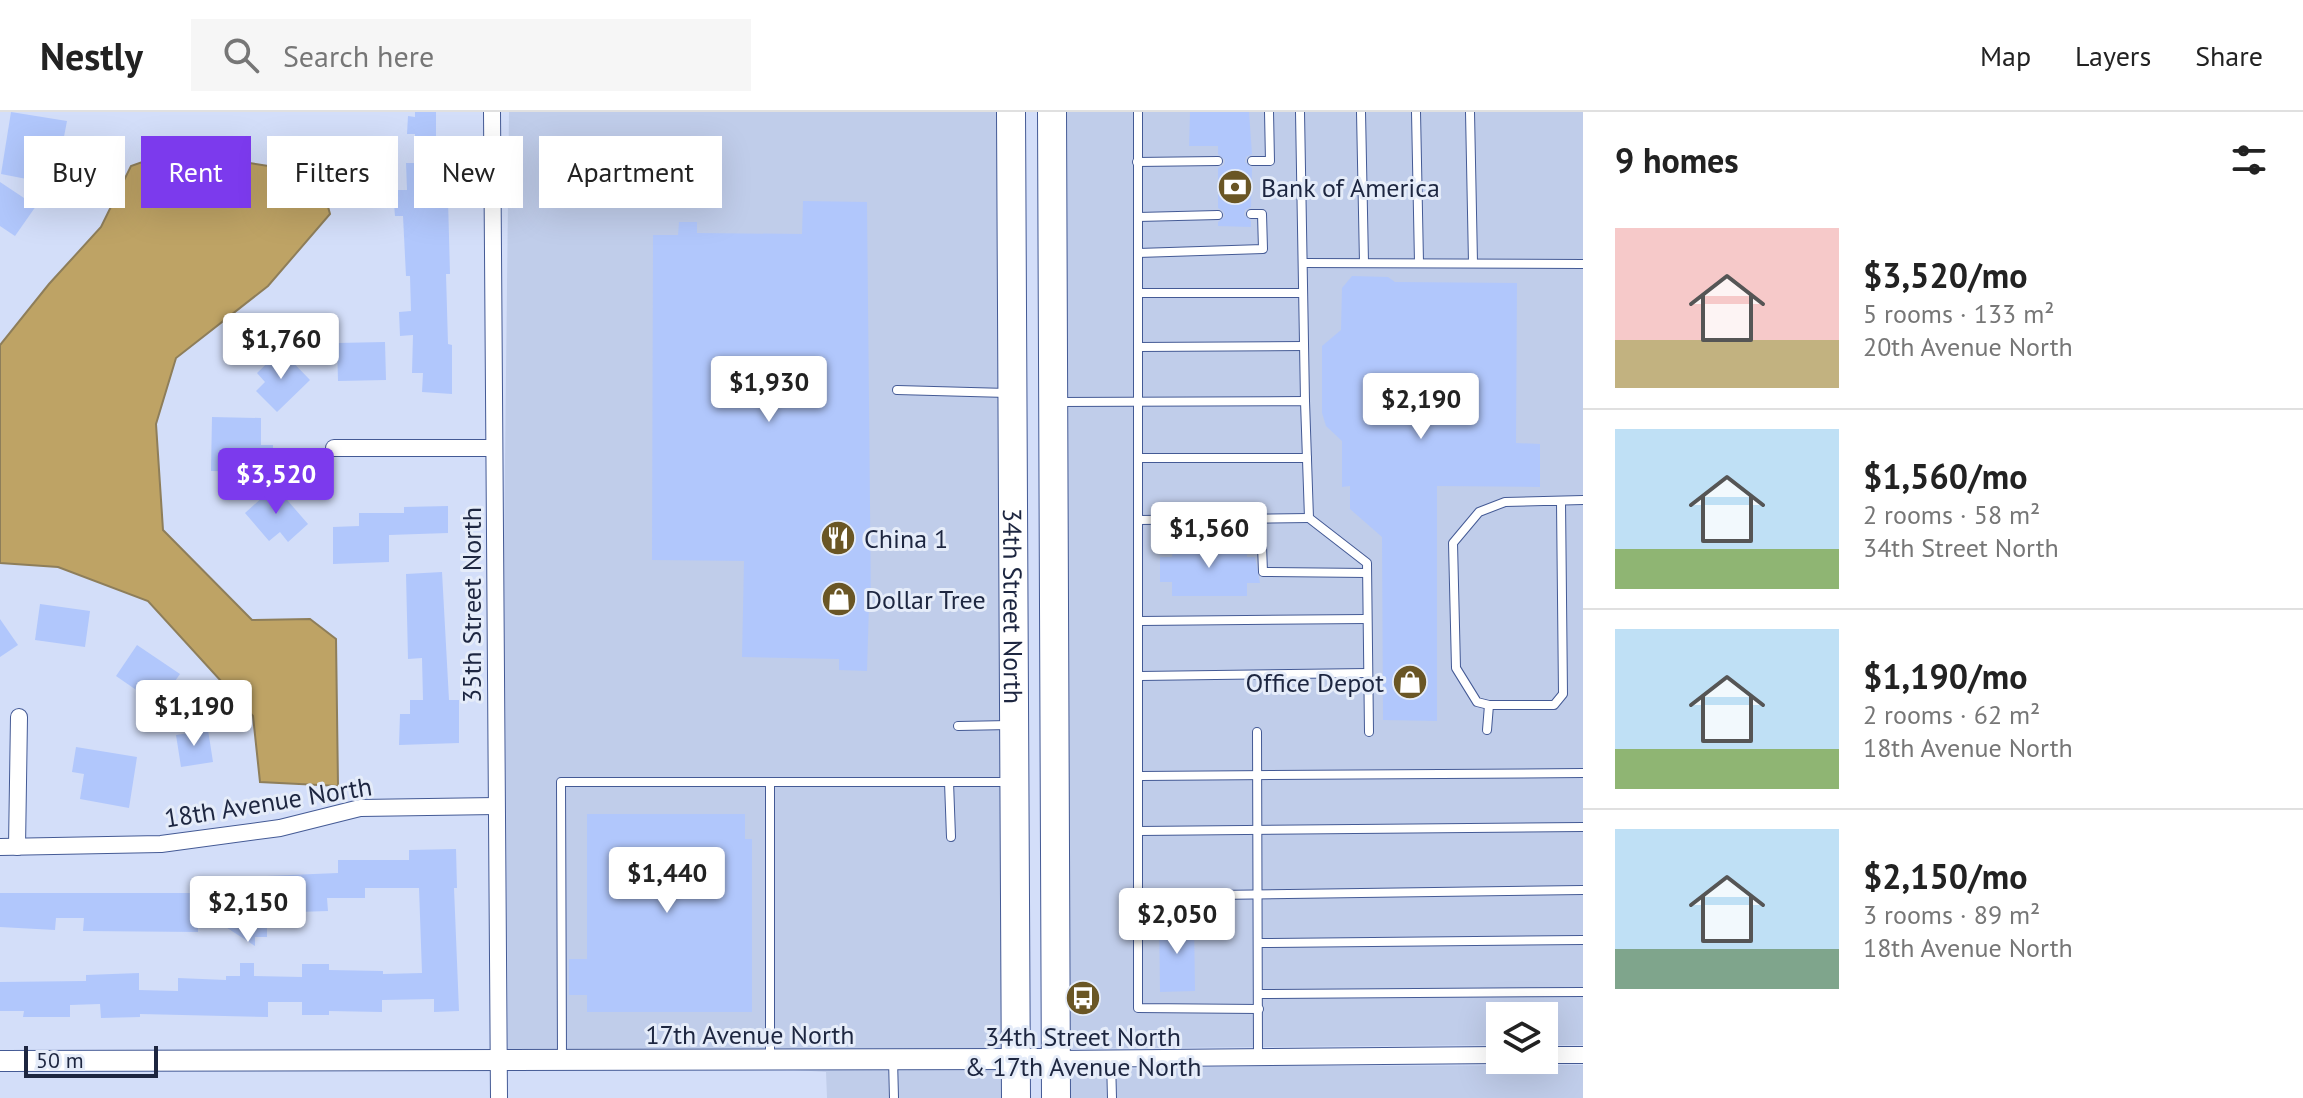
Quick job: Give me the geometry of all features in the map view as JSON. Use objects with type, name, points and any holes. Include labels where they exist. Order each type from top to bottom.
[{"type":"highway","name":"34th Street North","points":[[1011,112],[1016,1098]]},
{"type":"highway","name":"34th Street North","points":[[1052,112],[1056,1098]]},
{"type":"highway","points":[[1012,393],[1053,402]]},
{"type":"street","name":"35th Street North","points":[[492,112],[499,1098]]},
{"type":"street","points":[[334,448],[494,448]]},
{"type":"street","points":[[9,847],[19,717]]},
{"type":"street","name":"18th Avenue North","points":[[9,847],[161,844],[280,828],[360,808],[496,806]]},
{"type":"street","name":"17th Avenue North","points":[[0,1061],[1016,1060],[1486,1055]]},
{"type":"street","points":[[1558,1055],[1583,1055]]},
{"type":"lane","points":[[1138,112],[1138,1008],[1259,1009]]},
{"type":"lane","points":[[1252,161],[1270,161],[1269,112]]},
{"type":"lane","points":[[1300,112],[1309,518]]},
{"type":"lane","points":[[1361,112],[1364,263]]},
{"type":"lane","points":[[1416,112],[1419,263]]},
{"type":"lane","points":[[1470,112],[1473,263]]},
{"type":"lane","points":[[1137,162],[1218,161]]},
{"type":"lane","points":[[1138,253],[1263,249],[1262,214],[1251,214]]},
{"type":"lane","points":[[1138,217],[1218,215]]},
{"type":"lane","points":[[1303,263],[1583,264]]},
{"type":"lane","points":[[1138,293],[1303,293]]},
{"type":"lane","points":[[1138,347],[1304,346]]},
{"type":"lane","points":[[897,390],[1012,393]]},
{"type":"lane","points":[[1053,402],[1305,401]]},
{"type":"lane","points":[[1139,458],[1307,458]]},
{"type":"lane","points":[[1561,502],[1563,694],[1554,705],[1489,705],[1477,702],[1456,668],[1453,543],[1479,512],[1505,502],[1583,500]]},
{"type":"lane","points":[[1139,520],[1309,518],[1367,563],[1369,732]]},
{"type":"lane","points":[[1261,519],[1263,572],[1367,573]]},
{"type":"lane","points":[[1140,621],[1367,619]]},
{"type":"lane","points":[[1140,676],[1368,673]]},
{"type":"lane","points":[[1487,730],[1489,705]]},
{"type":"lane","points":[[958,726],[1014,725]]},
{"type":"lane","points":[[1257,732],[1258,1056]]},
{"type":"lane","points":[[1140,776],[1583,773]]},
{"type":"lane","points":[[562,1061],[561,782],[1014,782]]},
{"type":"lane","points":[[770,782],[770,1060]]},
{"type":"lane","points":[[949,782],[951,837]]},
{"type":"lane","points":[[1139,831],[1583,827]]},
{"type":"lane","points":[[1139,896],[1583,890]]},
{"type":"lane","points":[[1259,943],[1583,940]]},
{"type":"lane","points":[[1259,994],[1583,992]]},
{"type":"lane","points":[[893,1058],[894,1098]]},
{"type":"lane","points":[[1111,1058],[1112,1098]]},
{"type":"shaded area","points":[[509,112],[1002,112],[1006,1049],[508,1051],[504,550],[508,208],[523,208],[523,136],[509,136]]},
{"type":"shaded area","points":[[1064,112],[1583,112],[1583,1045],[1558,1045],[1558,1002],[1486,1002],[1486,1045],[1065,1049]]},
{"type":"shaded area","points":[[141,162],[141,208],[251,208],[251,163],[267,166],[267,208],[328,208],[330,214],[268,286],[176,358],[156,424],[163,530],[252,620],[310,619],[336,639],[338,786],[260,782],[253,716],[148,601],[58,567],[0,563],[0,345],[49,284],[101,227],[110,208],[125,208],[125,178],[131,166]]},
{"type":"shaded area","points":[[1486,1065],[1486,1074],[1558,1074],[1558,1065],[1583,1065],[1583,1098],[1065,1098],[1065,1070]]},
{"type":"shaded area","points":[[794,1070],[1006,1070],[1006,1098],[827,1098],[826,1072]]},
{"type":"building","points":[[11,112],[67,121],[64,136],[24,136],[24,178],[1,174]]},
{"type":"building","points":[[415,112],[436,112],[436,136],[407,134],[408,116],[415,117]]},
{"type":"building","name":"Bank of America","points":[[1190,112],[1249,112],[1252,154],[1246,157],[1245,162],[1252,168],[1251,207],[1245,210],[1244,215],[1251,221],[1251,227],[1218,226],[1225,216],[1218,208],[1218,168],[1224,165],[1225,160],[1218,154],[1218,146],[1189,146]]},
{"type":"building","points":[[406,163],[414,163],[414,208],[448,208],[450,274],[446,274],[448,344],[452,345],[452,394],[422,392],[423,373],[412,373],[413,335],[400,336],[399,312],[411,311],[403,216],[395,216],[394,208],[398,208],[398,190],[407,190]]},
{"type":"building","points":[[0,182],[24,198],[24,208],[35,208],[15,236],[0,226]]},
{"type":"building","points":[[803,201],[867,202],[871,605],[867,671],[839,670],[839,659],[742,657],[744,561],[652,560],[653,235],[678,235],[679,222],[697,222],[697,233],[802,234]]},
{"type":"building","points":[[1352,276],[1388,277],[1395,282],[1517,283],[1516,443],[1540,444],[1540,487],[1437,486],[1437,721],[1383,720],[1382,537],[1350,509],[1350,486],[1342,487],[1342,441],[1326,426],[1322,413],[1322,346],[1341,330],[1342,288]]},
{"type":"building","points":[[385,342],[386,380],[338,381],[337,343]]},
{"type":"building","points":[[281,350],[310,380],[277,412],[256,391],[265,382],[257,373]]},
{"type":"building","points":[[212,417],[261,418],[261,445],[273,445],[273,472],[211,471]]},
{"type":"building","points":[[275,486],[308,524],[288,542],[280,532],[269,541],[245,513]]},
{"type":"building","points":[[448,506],[448,533],[389,535],[389,562],[333,564],[333,527],[359,526],[359,513],[404,513],[404,507]]},
{"type":"building","points":[[1173,544],[1247,544],[1247,557],[1255,557],[1260,583],[1247,583],[1247,596],[1172,596],[1172,582],[1160,582],[1160,557],[1172,557]]},
{"type":"building","points":[[442,572],[449,700],[459,700],[459,743],[399,745],[400,714],[410,714],[410,700],[423,700],[422,658],[408,659],[406,574]]},
{"type":"building","points":[[40,604],[90,611],[85,647],[35,640]]},
{"type":"building","points":[[0,619],[18,645],[0,657]]},
{"type":"building","points":[[137,645],[180,674],[158,705],[116,676]]},
{"type":"building","points":[[208,730],[213,762],[181,767],[176,735]]},
{"type":"building","points":[[76,747],[137,757],[129,808],[80,799],[84,774],[72,772]]},
{"type":"building","points":[[587,814],[745,814],[745,839],[752,839],[752,1012],[587,1012],[587,995],[569,995],[569,959],[587,959]]},
{"type":"building","points":[[456,849],[457,888],[454,888],[459,1011],[434,1012],[434,999],[382,1000],[382,1012],[329,1011],[329,1015],[302,1015],[302,1002],[268,1002],[268,1017],[140,1014],[140,1017],[101,1018],[100,1004],[70,1005],[70,1017],[23,1017],[24,1011],[0,1011],[0,982],[86,981],[86,975],[139,973],[139,990],[178,991],[178,978],[226,980],[226,976],[240,976],[240,963],[254,963],[254,976],[302,977],[302,964],[329,964],[329,970],[422,973],[419,888],[365,888],[365,898],[327,898],[328,911],[267,913],[267,937],[255,937],[255,946],[198,909],[198,932],[83,931],[84,918],[56,918],[55,930],[0,927],[0,893],[239,891],[243,888],[244,877],[338,873],[338,860],[409,860],[409,850]]},
{"type":"building","points":[[1194,919],[1195,991],[1160,992],[1159,920]]},
{"type":"place","name":"Bank of America","points":[[1235,187]]},
{"type":"place","name":"China 1","points":[[838,538]]},
{"type":"place","name":"Dollar Tree","points":[[839,599]]},
{"type":"place","name":"Office Depot","points":[[1410,682]]},
{"type":"place","name":"34th Street North & 17th Avenue North","points":[[1083,998]]}]
